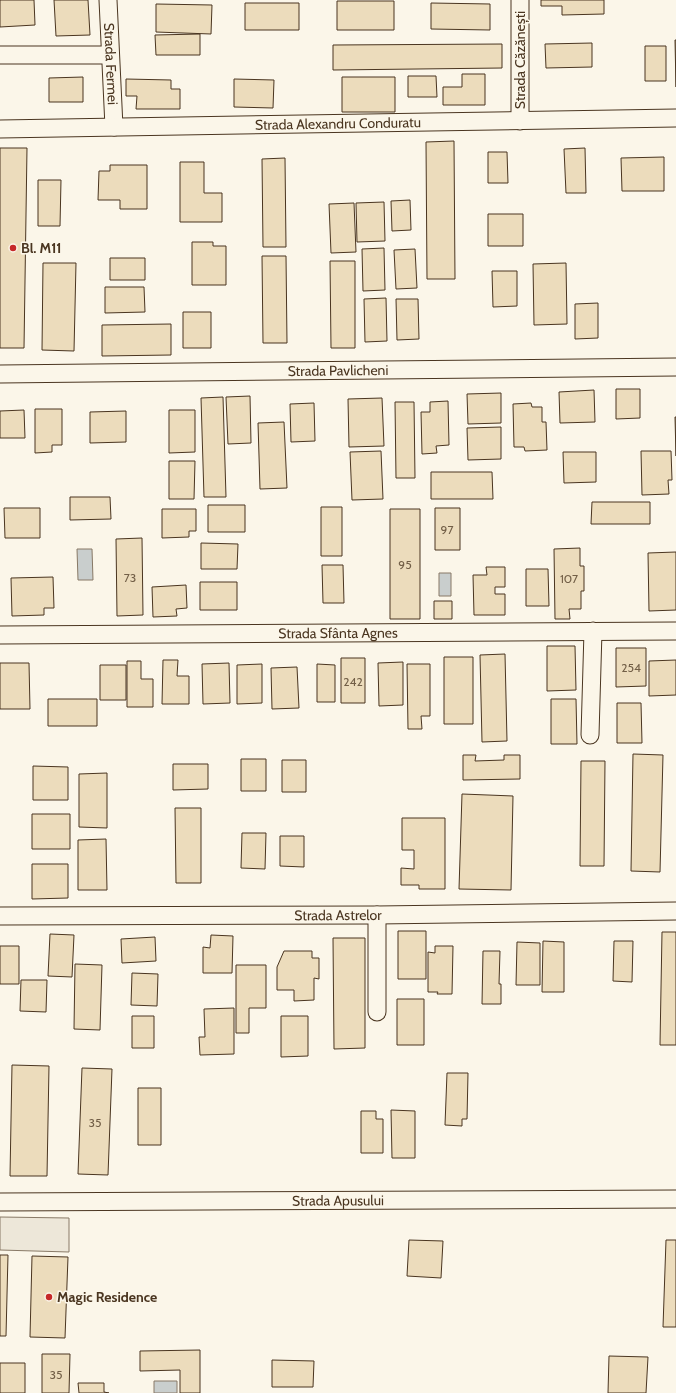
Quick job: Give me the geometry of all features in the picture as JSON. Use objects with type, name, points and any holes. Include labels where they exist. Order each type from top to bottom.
[{"type":"street","name":"Strada Fermei","points":[[108,0],[114,128]]},
{"type":"street","name":"Strada Căzănești","points":[[520,0],[520,121]]},
{"type":"street","points":[[0,55],[110,55]]},
{"type":"street","name":"Strada Alexandru Conduratu","points":[[0,129],[676,118]]},
{"type":"street","name":"Strada Pavlicheni","points":[[0,374],[676,367]]},
{"type":"street","name":"Strada Sfânta Agnes","points":[[0,635],[676,630]]},
{"type":"street","points":[[590,735],[593,631]]},
{"type":"street","name":"Strada Astrelor","points":[[0,916],[377,915],[676,911]]},
{"type":"street","points":[[377,915],[377,1012]]},
{"type":"street","name":"Strada Apusului","points":[[0,1202],[676,1199]]},
{"type":"shaded area","points":[[77,549],[92,549],[93,580],[78,580]]},
{"type":"shaded area","points":[[439,573],[451,573],[451,596],[439,596]]},
{"type":"shaded area","points":[[0,1217],[69,1218],[69,1252],[0,1250]]},
{"type":"shaded area","points":[[154,1381],[177,1381],[177,1393],[154,1393]]},
{"type":"building","points":[[0,0],[34,0],[35,25],[0,27]]},
{"type":"building","points":[[54,0],[88,0],[90,35],[56,36]]},
{"type":"building","points":[[541,0],[604,0],[604,14],[562,15],[562,6],[541,6]]},
{"type":"building","points":[[337,1],[394,1],[394,30],[337,30]]},
{"type":"building","points":[[245,3],[299,3],[299,30],[245,30]]},
{"type":"building","points":[[431,3],[490,4],[490,30],[431,29]]},
{"type":"building","points":[[156,4],[212,5],[211,34],[156,32]]},
{"type":"building","points":[[200,34],[200,55],[156,55],[155,35]]},
{"type":"building","points":[[675,40],[676,40],[676,87]]},
{"type":"building","points":[[592,43],[592,67],[546,68],[545,44]]},
{"type":"building","points":[[502,44],[502,68],[333,70],[333,45]]},
{"type":"building","points":[[645,46],[666,46],[666,81],[645,81]]},
{"type":"building","points":[[462,74],[485,74],[485,105],[443,105],[443,87],[462,87]]},
{"type":"building","points":[[408,76],[436,76],[437,97],[408,97]]},
{"type":"building","points":[[83,77],[83,102],[49,102],[49,78]]},
{"type":"building","points":[[342,77],[395,77],[395,112],[342,112]]},
{"type":"building","points":[[126,79],[171,80],[171,89],[180,89],[180,109],[136,109],[137,96],[126,96]]},
{"type":"building","points":[[234,79],[274,80],[273,108],[234,107]]},
{"type":"building","points":[[454,141],[455,279],[427,279],[426,142]]},
{"type":"building","name":"Bl. M11","points":[[0,148],[27,148],[24,348],[0,348]]},
{"type":"building","points":[[585,148],[586,193],[566,193],[564,149]]},
{"type":"building","points":[[488,152],[507,152],[508,183],[488,183]]},
{"type":"building","points":[[664,157],[664,191],[622,191],[621,158]]},
{"type":"building","points":[[285,158],[286,247],[263,247],[262,159]]},
{"type":"building","points":[[180,162],[204,162],[204,193],[222,193],[222,222],[180,222]]},
{"type":"building","points":[[110,165],[147,165],[147,209],[120,209],[120,200],[98,200],[99,171],[110,171]]},
{"type":"building","points":[[38,180],[61,180],[60,226],[38,226]]},
{"type":"building","points":[[410,200],[411,230],[392,231],[391,201]]},
{"type":"building","points":[[384,202],[385,241],[357,242],[356,203]]},
{"type":"building","points":[[354,203],[356,252],[331,253],[329,204]]},
{"type":"building","points":[[488,214],[523,214],[523,246],[488,246]]},
{"type":"building","points":[[192,242],[213,242],[213,246],[226,246],[226,285],[192,285]]},
{"type":"building","points":[[384,248],[385,290],[363,291],[362,249]]},
{"type":"building","points":[[415,249],[417,288],[396,289],[394,250]]},
{"type":"building","points":[[262,256],[286,256],[287,343],[263,343]]},
{"type":"building","points":[[110,258],[145,258],[145,280],[110,280]]},
{"type":"building","points":[[330,261],[355,261],[355,348],[331,348]]},
{"type":"building","points":[[43,263],[76,263],[74,351],[42,350]]},
{"type":"building","points":[[566,263],[567,324],[534,325],[533,264]]},
{"type":"building","points":[[492,271],[517,271],[517,306],[493,307]]},
{"type":"building","points":[[105,287],[144,287],[145,312],[105,313]]},
{"type":"building","points":[[386,298],[387,341],[365,342],[364,299]]},
{"type":"building","points":[[396,299],[418,299],[419,339],[397,340]]},
{"type":"building","points":[[598,303],[598,338],[575,339],[575,304]]},
{"type":"building","points":[[183,312],[211,312],[211,348],[183,348]]},
{"type":"building","points":[[171,324],[171,355],[102,356],[102,325]]},
{"type":"building","points":[[616,389],[640,389],[640,418],[616,419]]},
{"type":"building","points":[[594,390],[595,422],[560,423],[559,392]]},
{"type":"building","points":[[501,393],[501,423],[468,424],[467,394]]},
{"type":"building","points":[[250,396],[251,443],[228,444],[226,397]]},
{"type":"building","points":[[223,397],[226,497],[204,497],[201,398]]},
{"type":"building","points":[[382,398],[384,446],[349,447],[348,399]]},
{"type":"building","points":[[448,401],[449,445],[436,446],[437,453],[422,454],[421,412],[430,412],[430,402]]},
{"type":"building","points":[[395,402],[414,402],[415,478],[396,478]]},
{"type":"building","points":[[314,403],[315,441],[291,442],[290,404]]},
{"type":"building","points":[[531,403],[532,407],[542,407],[542,422],[546,422],[547,450],[525,451],[524,447],[514,447],[513,404]]},
{"type":"building","points":[[35,409],[62,409],[62,445],[52,445],[52,452],[35,453]]},
{"type":"building","points":[[24,410],[25,438],[0,438],[0,411]]},
{"type":"building","points":[[169,410],[195,410],[195,452],[169,453]]},
{"type":"building","points":[[126,411],[126,442],[90,443],[90,412]]},
{"type":"building","points":[[675,417],[676,417],[676,456]]},
{"type":"building","points":[[284,422],[287,488],[260,489],[258,423]]},
{"type":"building","points":[[501,427],[501,459],[468,460],[467,428]]},
{"type":"building","points":[[381,451],[383,499],[352,500],[350,452]]},
{"type":"building","points":[[641,451],[671,451],[672,480],[668,480],[669,494],[642,495]]},
{"type":"building","points":[[563,452],[596,452],[596,482],[564,483]]},
{"type":"building","points":[[169,461],[195,461],[194,499],[169,499]]},
{"type":"building","points":[[431,472],[492,472],[493,499],[431,499]]},
{"type":"building","points":[[70,497],[110,497],[111,519],[70,520]]},
{"type":"building","points":[[592,502],[650,502],[650,524],[591,524]]},
{"type":"building","points":[[208,505],[245,505],[245,532],[208,532]]},
{"type":"building","points":[[321,507],[342,507],[342,556],[321,556]]},
{"type":"building","points":[[4,508],[40,508],[40,538],[5,538]]},
{"type":"building","points":[[435,508],[460,508],[460,550],[435,550]]},
{"type":"building","points":[[162,509],[196,509],[196,531],[189,531],[189,537],[162,538]]},
{"type":"building","points":[[390,509],[420,509],[420,619],[390,619]]},
{"type":"building","points":[[142,538],[143,615],[117,616],[116,539]]},
{"type":"building","points":[[201,543],[238,544],[237,569],[201,569]]},
{"type":"building","points":[[580,548],[580,566],[584,566],[584,591],[581,591],[581,609],[569,609],[570,619],[555,619],[554,549]]},
{"type":"building","points":[[676,552],[676,610],[649,611],[648,553]]},
{"type":"building","points":[[322,565],[343,565],[344,603],[323,603]]},
{"type":"building","points":[[486,567],[505,567],[505,587],[495,587],[495,594],[505,594],[505,615],[474,615],[473,575],[487,575]]},
{"type":"building","points":[[526,569],[548,569],[549,606],[526,606]]},
{"type":"building","points":[[53,577],[54,608],[44,608],[44,615],[12,616],[11,578]]},
{"type":"building","points":[[200,582],[237,582],[237,610],[200,610]]},
{"type":"building","points":[[186,585],[187,608],[176,609],[177,616],[153,617],[152,587]]},
{"type":"building","points":[[434,601],[452,601],[452,619],[434,619]]},
{"type":"building","points":[[547,646],[575,646],[576,690],[547,691]]},
{"type":"building","points":[[616,648],[646,648],[646,686],[616,687]]},
{"type":"building","points":[[505,654],[507,741],[482,742],[480,655]]},
{"type":"building","points":[[444,657],[473,657],[473,724],[444,724]]},
{"type":"building","points":[[341,658],[365,658],[365,703],[341,703]]},
{"type":"building","points":[[163,660],[178,660],[177,676],[189,676],[189,704],[162,704]]},
{"type":"building","points":[[676,660],[676,695],[649,696],[649,661]]},
{"type":"building","points":[[127,661],[141,661],[141,679],[153,679],[153,707],[127,707]]},
{"type":"building","points":[[403,662],[403,705],[379,706],[378,663]]},
{"type":"building","points":[[0,663],[29,663],[30,709],[0,709]]},
{"type":"building","points":[[229,663],[230,703],[203,704],[202,664]]},
{"type":"building","points":[[262,664],[262,703],[237,704],[237,665]]},
{"type":"building","points":[[317,664],[335,665],[335,702],[317,702]]},
{"type":"building","points":[[407,664],[430,664],[430,716],[421,716],[422,729],[408,729]]},
{"type":"building","points":[[100,665],[126,665],[126,700],[100,700]]},
{"type":"building","points":[[297,667],[299,708],[272,709],[271,668]]},
{"type":"building","points":[[48,699],[97,699],[97,726],[48,726]]},
{"type":"building","points":[[551,699],[576,699],[577,744],[551,744]]},
{"type":"building","points":[[617,703],[641,703],[642,743],[617,743]]},
{"type":"building","points":[[633,754],[663,755],[660,872],[631,871]]},
{"type":"building","points":[[463,755],[476,755],[475,761],[504,760],[504,755],[520,755],[520,779],[463,780]]},
{"type":"building","points":[[241,759],[266,759],[266,791],[241,791]]},
{"type":"building","points":[[282,760],[306,760],[306,792],[282,792]]},
{"type":"building","points":[[581,761],[605,761],[604,866],[580,866]]},
{"type":"building","points":[[173,764],[208,764],[208,789],[173,790]]},
{"type":"building","points":[[33,766],[68,767],[68,800],[33,800]]},
{"type":"building","points":[[107,773],[107,828],[79,827],[79,774]]},
{"type":"building","points":[[462,794],[513,796],[511,890],[459,889]]},
{"type":"building","points":[[175,808],[201,808],[201,883],[176,883]]},
{"type":"building","points":[[32,814],[70,814],[70,849],[32,849]]},
{"type":"building","points":[[402,818],[445,818],[445,889],[419,889],[419,885],[401,885],[401,868],[414,869],[414,850],[402,850]]},
{"type":"building","points":[[242,833],[266,833],[265,869],[241,868]]},
{"type":"building","points":[[280,836],[304,836],[304,867],[280,866]]},
{"type":"building","points":[[106,839],[107,890],[78,890],[78,840]]},
{"type":"building","points":[[32,864],[68,864],[68,898],[32,899]]},
{"type":"building","points":[[398,931],[426,931],[426,979],[398,979]]},
{"type":"building","points":[[662,932],[676,932],[676,1045],[660,1045]]},
{"type":"building","points":[[50,934],[74,935],[72,977],[48,976]]},
{"type":"building","points":[[211,935],[233,936],[232,973],[203,973],[203,947],[210,948]]},
{"type":"building","points":[[155,937],[156,961],[122,963],[121,939]]},
{"type":"building","points":[[333,938],[365,938],[365,1048],[334,1049]]},
{"type":"building","points":[[543,941],[564,942],[564,992],[542,992]]},
{"type":"building","points":[[614,941],[633,941],[632,982],[613,981]]},
{"type":"building","points":[[517,942],[540,943],[540,985],[516,985]]},
{"type":"building","points":[[0,946],[19,946],[19,984],[0,984]]},
{"type":"building","points":[[435,946],[453,946],[452,994],[437,994],[438,992],[428,992],[428,952],[435,953]]},
{"type":"building","points":[[284,951],[312,951],[312,958],[319,958],[319,979],[314,978],[314,1000],[294,1001],[294,990],[277,990],[277,967]]},
{"type":"building","points":[[483,951],[500,951],[499,984],[501,984],[501,1004],[482,1004]]},
{"type":"building","points":[[75,964],[102,965],[100,1030],[74,1029]]},
{"type":"building","points":[[236,965],[266,965],[266,1008],[249,1008],[249,1033],[236,1033]]},
{"type":"building","points":[[132,973],[158,974],[157,1006],[131,1005]]},
{"type":"building","points":[[21,980],[47,980],[46,1012],[20,1011]]},
{"type":"building","points":[[397,999],[424,999],[424,1045],[397,1045]]},
{"type":"building","points":[[234,1008],[234,1054],[200,1055],[199,1037],[205,1037],[204,1009]]},
{"type":"building","points":[[132,1016],[154,1016],[154,1048],[132,1048]]},
{"type":"building","points":[[281,1016],[308,1016],[308,1056],[281,1057]]},
{"type":"building","points":[[12,1065],[49,1066],[47,1176],[10,1176]]},
{"type":"building","points":[[82,1068],[112,1069],[108,1175],[78,1174]]},
{"type":"building","points":[[447,1073],[468,1073],[467,1119],[462,1119],[462,1126],[445,1125]]},
{"type":"building","points":[[138,1088],[161,1088],[161,1145],[138,1145]]},
{"type":"building","points":[[391,1110],[415,1111],[415,1158],[392,1158]]},
{"type":"building","points":[[361,1111],[376,1111],[376,1119],[383,1119],[383,1153],[361,1153]]},
{"type":"building","points":[[409,1240],[443,1241],[441,1278],[407,1276]]},
{"type":"building","points":[[666,1240],[676,1240],[676,1327],[663,1327]]},
{"type":"building","points":[[0,1255],[8,1255],[6,1336],[0,1336]]},
{"type":"building","name":"Magic Residence","points":[[32,1256],[68,1257],[65,1338],[30,1337]]},
{"type":"building","points":[[200,1350],[200,1393],[180,1393],[180,1370],[140,1371],[140,1351]]},
{"type":"building","points":[[42,1354],[70,1354],[69,1393],[42,1393]]},
{"type":"building","points":[[609,1356],[648,1357],[646,1393],[608,1393]]},
{"type":"building","points":[[272,1360],[314,1361],[313,1387],[272,1387]]},
{"type":"building","points":[[0,1363],[25,1363],[25,1393],[0,1393]]},
{"type":"building","points":[[78,1383],[104,1383],[104,1392],[109,1393],[79,1393]]},
{"type":"place","name":"Bl. M11","points":[[13,248]]},
{"type":"place","name":"Magic Residence","points":[[49,1297]]}]
